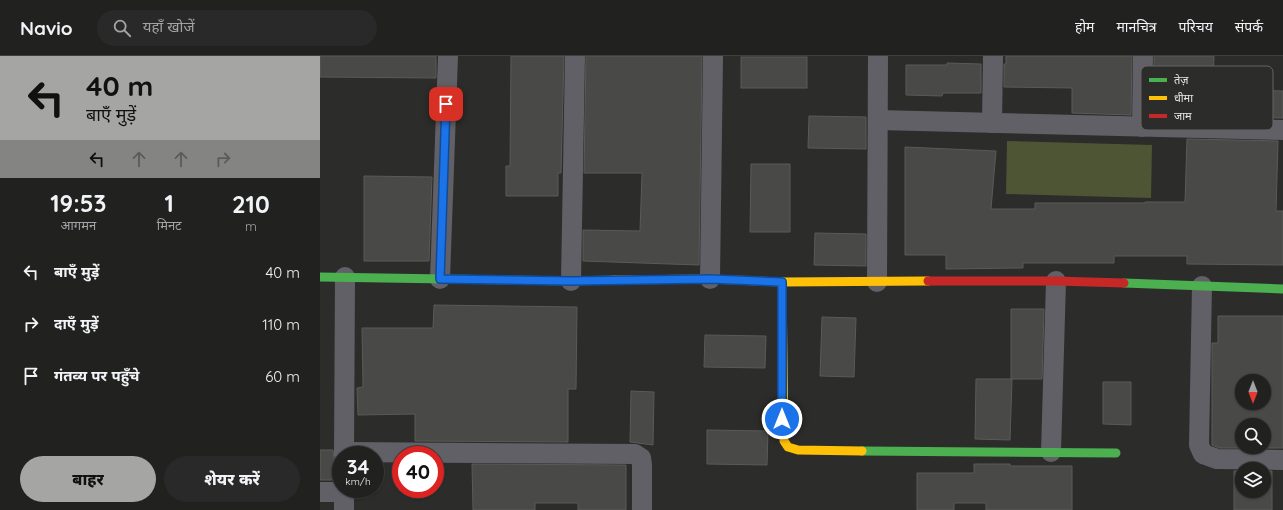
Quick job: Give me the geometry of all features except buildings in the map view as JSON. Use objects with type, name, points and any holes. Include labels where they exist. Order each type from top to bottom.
[{"type":"street","points":[[440,279],[448,56]]},
{"type":"street","points":[[571,281],[575,56]]},
{"type":"street","points":[[710,279],[714,56]]},
{"type":"street","points":[[877,282],[878,56]]},
{"type":"street","points":[[992,123],[993,56]]},
{"type":"street","points":[[1143,56],[1143,66]]},
{"type":"street","points":[[878,120],[1141,127]]},
{"type":"street","points":[[1273,130],[1283,130]]},
{"type":"street","points":[[320,277],[571,281],[710,279],[782,282],[1056,281],[1283,289]]},
{"type":"street","points":[[344,446],[345,277]]},
{"type":"street","points":[[1051,452],[1056,281]]},
{"type":"street","points":[[782,282],[783,434],[784,441],[788,447],[798,450],[1116,453]]},
{"type":"street","points":[[1202,286],[1199,445],[1203,454],[1218,459],[1283,460]]},
{"type":"street","points":[[384,454],[634,454],[641,458],[642,465],[642,510]]},
{"type":"street","points":[[320,492],[332,494]]},
{"type":"green space","points":[[1007,141],[1152,145],[1151,198],[1006,194]]},
{"type":"traffic: fast","points":[[320,277],[571,281],[614,280]]},
{"type":"traffic: fast","points":[[1124,283],[1283,289]]},
{"type":"traffic: fast","points":[[862,451],[1116,453]]},
{"type":"traffic: slow","points":[[614,280],[710,279],[782,282],[928,281]]},
{"type":"traffic: slow","points":[[782,282],[784,441],[788,447],[798,450],[862,451]]},
{"type":"traffic: jam","points":[[928,281],[1056,281],[1124,283]]},
{"type":"route","points":[[446,104],[440,279],[571,281],[710,279],[782,282],[782,419]]}]
